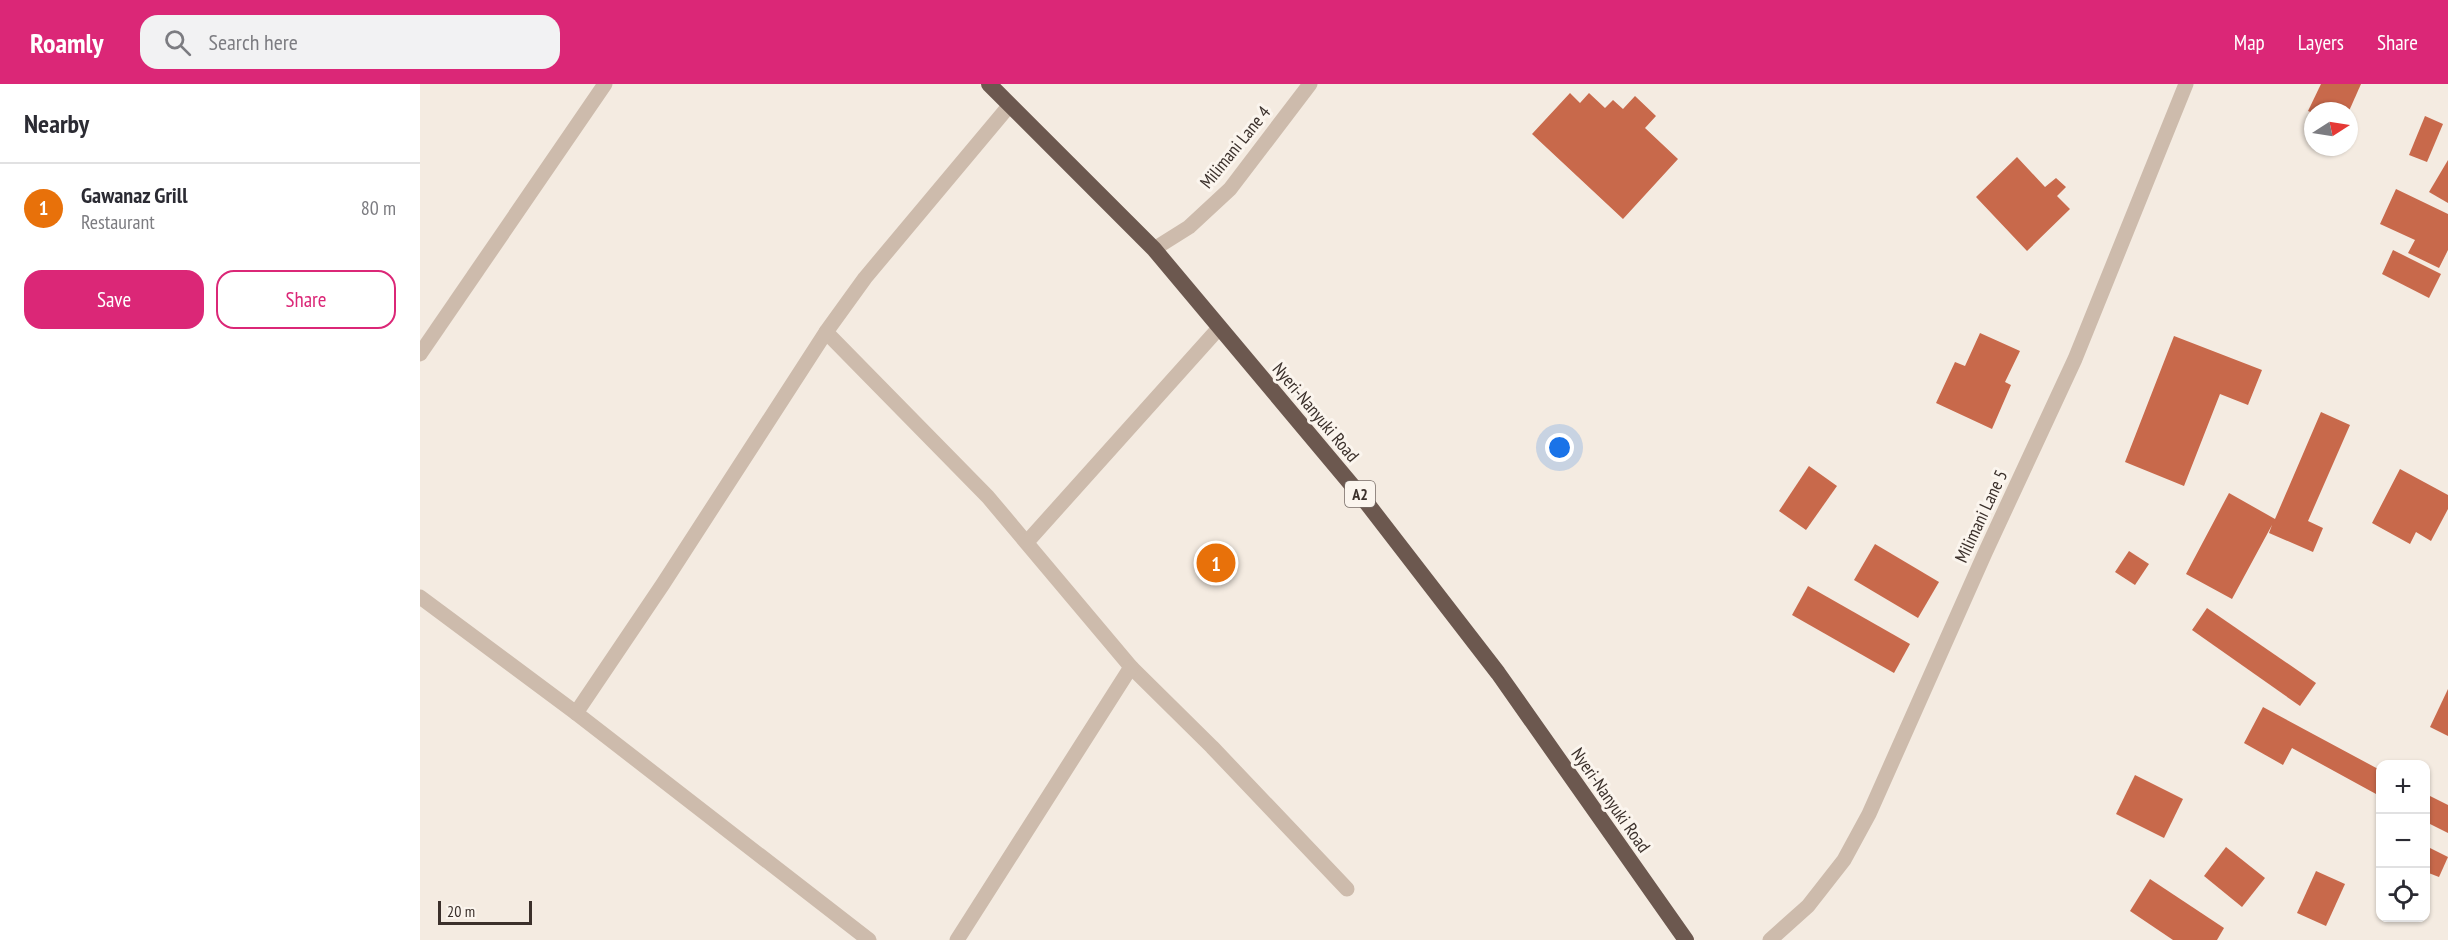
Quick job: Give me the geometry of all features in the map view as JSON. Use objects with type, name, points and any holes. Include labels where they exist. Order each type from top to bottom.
[{"type":"highway","name":"Nyeri-Nanyuki Road","points":[[989,84],[1154,249],[1366,502],[1498,673],[1686,940]]},
{"type":"street","points":[[420,354],[605,84]]},
{"type":"street","name":"Milimani Lane 4","points":[[1154,249],[1189,227],[1230,189],[1310,84]]},
{"type":"street","name":"Milimani Lane 5","points":[[1770,940],[1808,906],[1844,860],[1869,814],[1985,553],[2075,359],[2186,84]]},
{"type":"street","points":[[576,713],[663,585],[826,332],[865,278],[1009,106]]},
{"type":"street","points":[[1028,542],[1219,328]]},
{"type":"street","points":[[826,332],[988,496],[1131,668],[1212,747],[1347,889]]},
{"type":"street","points":[[420,597],[576,713],[869,940]]},
{"type":"street","points":[[957,940],[1131,668]]},
{"type":"building","points":[[2321,84],[2361,84],[2353,102],[2312,102]]},
{"type":"building","points":[[1570,93],[1580,103],[1589,93],[1605,108],[1613,100],[1623,109],[1635,96],[1656,116],[1645,128],[1678,159],[1623,219],[1532,134]]},
{"type":"building","points":[[2425,116],[2443,124],[2427,162],[2409,155]]},
{"type":"building","points":[[2017,157],[2045,187],[2056,178],[2066,187],[2057,196],[2070,209],[2027,251],[1976,197]]},
{"type":"building","points":[[2448,160],[2448,203],[2429,192]]},
{"type":"building","points":[[2396,189],[2448,214],[2448,250],[2439,268],[2408,253],[2415,240],[2380,224]]},
{"type":"building","points":[[2393,250],[2441,274],[2429,298],[2382,274]]},
{"type":"building","points":[[1980,333],[2020,351],[2005,382],[2011,385],[1992,429],[1936,403],[1955,362],[1965,366]]},
{"type":"building","points":[[2174,336],[2262,370],[2248,405],[2220,394],[2184,486],[2125,462]]},
{"type":"building","points":[[2321,412],[2350,425],[2308,521],[2323,528],[2313,552],[2269,533],[2272,525],[2232,599],[2186,574],[2229,493],[2275,519]]},
{"type":"building","points":[[1809,466],[1837,486],[1806,530],[1779,511]]},
{"type":"building","points":[[2400,469],[2448,495],[2448,509],[2431,541],[2416,532],[2410,544],[2372,523]]},
{"type":"building","points":[[1875,544],[1939,582],[1918,618],[1854,580]]},
{"type":"building","points":[[2129,551],[2149,564],[2135,585],[2115,572]]},
{"type":"building","points":[[1808,586],[1910,644],[1894,673],[1792,615]]},
{"type":"building","points":[[2207,608],[2316,683],[2300,706],[2192,630]]},
{"type":"building","points":[[2448,689],[2448,736],[2430,727]]},
{"type":"building","points":[[2263,707],[2376,768],[2376,794],[2292,748],[2283,765],[2244,743]]},
{"type":"building","points":[[2135,775],[2183,799],[2164,838],[2116,814]]},
{"type":"building","points":[[2430,796],[2448,805],[2448,833],[2430,824]]},
{"type":"building","points":[[2226,847],[2265,878],[2242,907],[2204,876]]},
{"type":"building","points":[[2430,848],[2448,857],[2439,877],[2430,874]]},
{"type":"building","points":[[2316,871],[2345,884],[2326,926],[2297,913]]},
{"type":"building","points":[[2150,879],[2224,928],[2217,940],[2173,940],[2130,911]]},
{"type":"place","name":"Gawanaz Grill","points":[[1216,563]]}]
